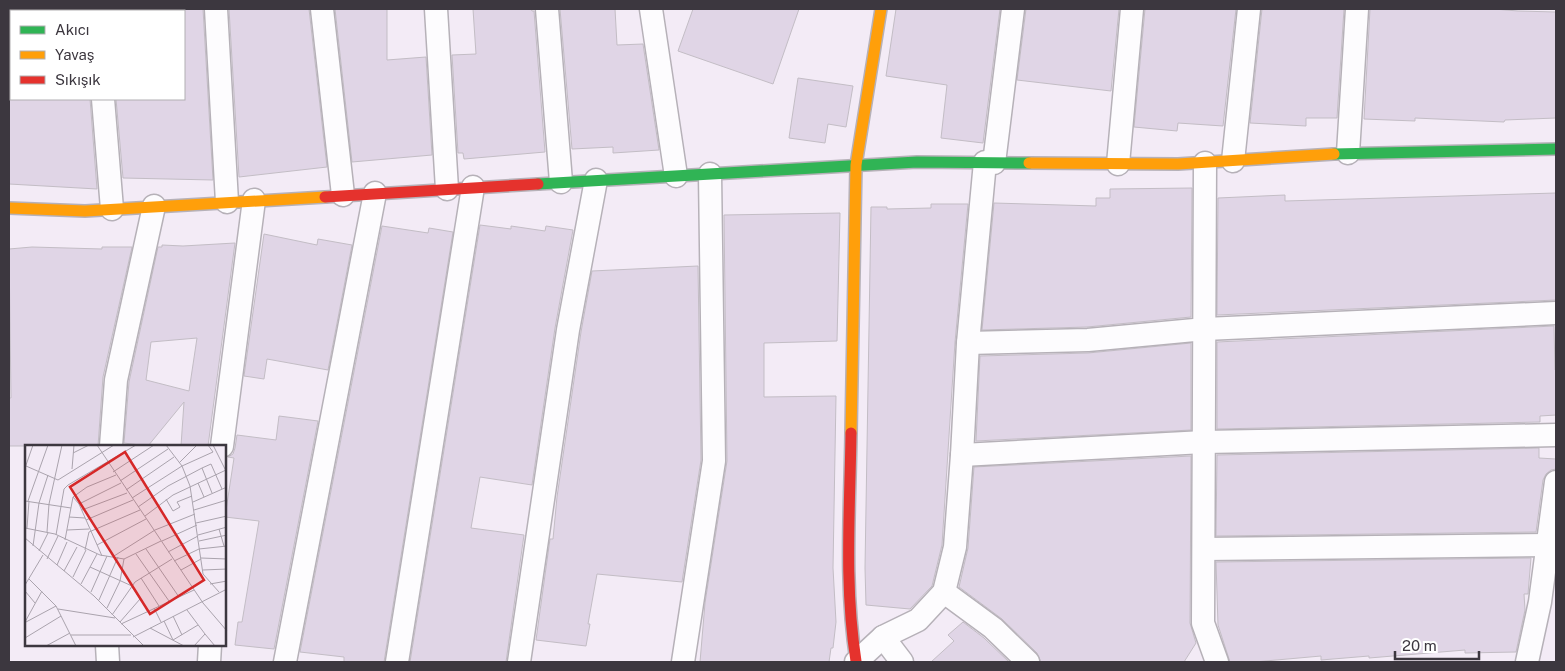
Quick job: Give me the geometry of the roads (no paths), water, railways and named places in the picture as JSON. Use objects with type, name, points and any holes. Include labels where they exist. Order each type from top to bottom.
[{"type":"street","points":[[216,9],[228,202]]},
{"type":"street","points":[[322,9],[343,195]]},
{"type":"street","points":[[436,9],[447,189]]},
{"type":"street","points":[[547,9],[562,182]]},
{"type":"street","points":[[651,9],[676,176]]},
{"type":"street","points":[[856,662],[852,636],[849,568],[856,165],[881,9]]},
{"type":"street","points":[[856,662],[883,637],[918,620],[944,592],[955,547],[968,343],[989,162],[1013,9]]},
{"type":"street","points":[[1118,164],[1132,9]]},
{"type":"street","points":[[1233,161],[1249,9]]},
{"type":"street","points":[[1348,153],[1357,9]]},
{"type":"street","points":[[103,100],[112,208]]},
{"type":"street","points":[[9,208],[85,211],[917,162],[1206,163],[1348,153],[1556,149]]},
{"type":"street","points":[[1206,163],[1203,623],[1217,662]]},
{"type":"street","points":[[683,662],[714,460],[710,174]]},
{"type":"street","points":[[519,662],[568,330],[596,180]]},
{"type":"street","points":[[397,662],[473,187]]},
{"type":"street","points":[[284,662],[375,193]]},
{"type":"street","points":[[222,445],[254,200]]},
{"type":"street","points":[[111,445],[116,380],[154,206]]},
{"type":"street","points":[[968,343],[1088,340],[1205,329],[1556,313]]},
{"type":"street","points":[[962,455],[1204,442],[1556,435]]},
{"type":"street","points":[[1528,662],[1548,603],[1549,545],[1556,482]]},
{"type":"street","points":[[1204,549],[1549,545]]},
{"type":"street","points":[[944,592],[993,628],[1028,662]]},
{"type":"street","points":[[883,637],[902,662]]},
{"type":"street","points":[[107,646],[108,662]]},
{"type":"street","points":[[209,662],[210,646]]}]
